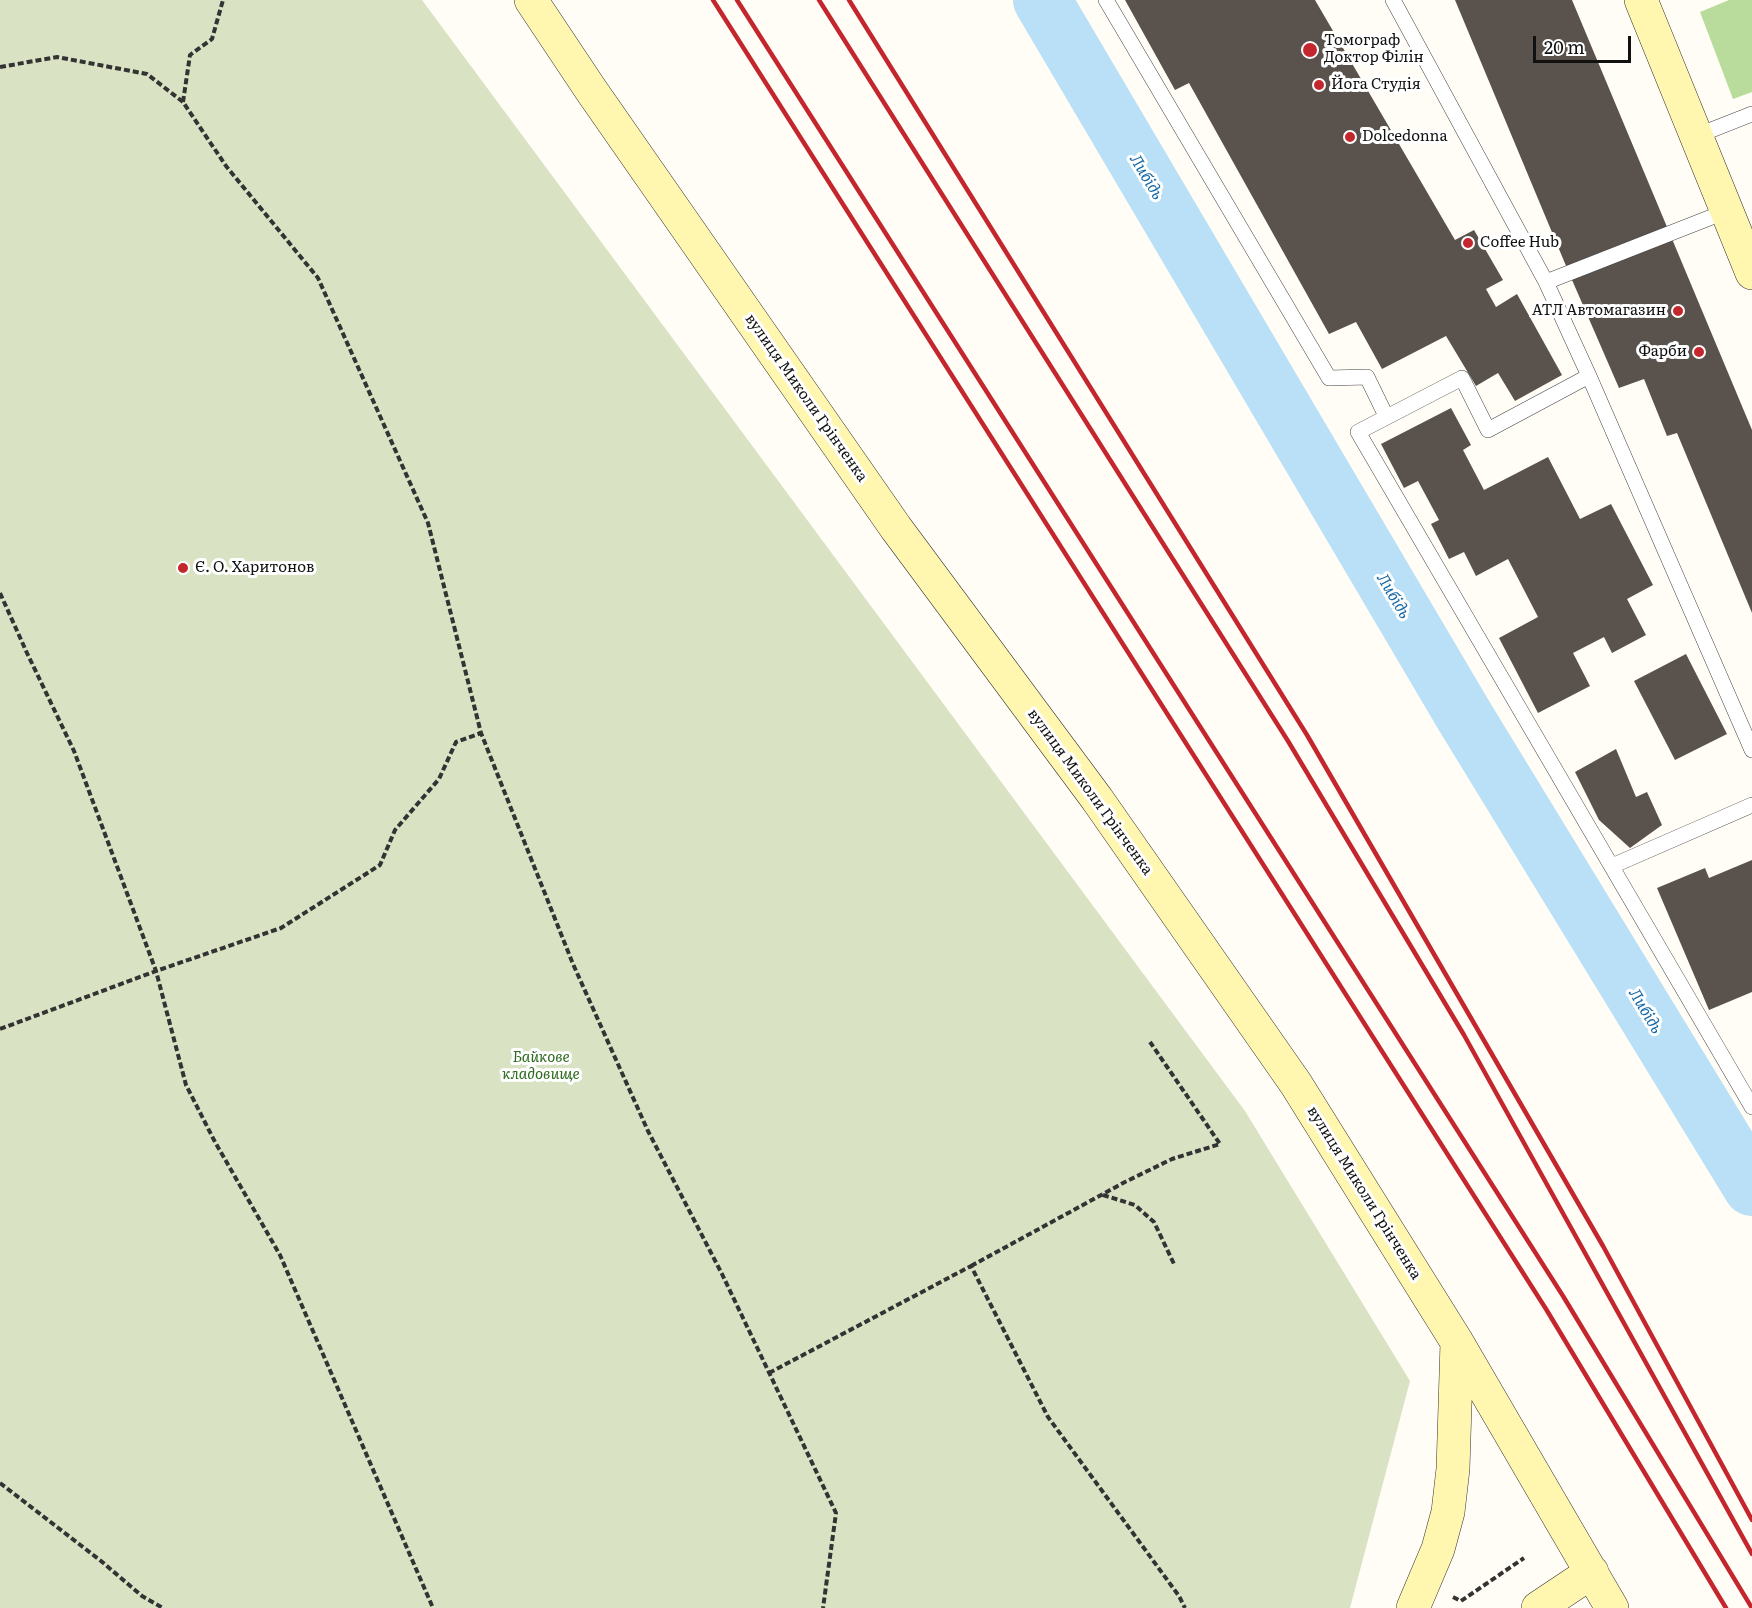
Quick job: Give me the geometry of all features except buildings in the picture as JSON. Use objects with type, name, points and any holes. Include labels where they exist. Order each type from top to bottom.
[{"type":"main road","name":"вулиця Миколи Грінченка","points":[[531,0],[591,90],[896,528],[1096,799],[1296,1084],[1457,1342],[1612,1608]]},
{"type":"main road","points":[[1641,0],[1752,273]]},
{"type":"main road","points":[[1419,1595],[1438,1549],[1448,1512],[1453,1469],[1457,1342]]},
{"type":"main road","points":[[1538,1608],[1592,1572]]},
{"type":"lane","points":[[1106,0],[1329,378],[1367,377],[1386,416]]},
{"type":"lane","points":[[1393,0],[1546,282],[1752,750]]},
{"type":"lane","points":[[1696,136],[1752,114]]},
{"type":"lane","points":[[1546,282],[1727,211]]},
{"type":"lane","points":[[1589,376],[1488,430],[1462,378],[1358,432],[1752,1107]]},
{"type":"lane","points":[[1611,866],[1752,805]]},
{"type":"path","points":[[183,102],[190,55],[212,39],[223,0]]},
{"type":"path","points":[[0,67],[57,57],[147,74],[183,102],[226,166],[318,278],[428,523],[481,733],[573,964],[643,1121],[836,1513],[823,1608]]},
{"type":"path","points":[[0,593],[74,751],[156,971],[186,1085],[215,1142],[280,1255],[433,1608]]},
{"type":"path","points":[[0,1029],[156,971],[281,928],[380,866],[394,830],[439,779],[456,742],[481,733]]},
{"type":"path","points":[[769,1373],[1102,1194],[1172,1159],[1220,1144],[1150,1042]]},
{"type":"path","points":[[1102,1194],[1136,1205],[1154,1222],[1174,1264]]},
{"type":"path","points":[[971,1266],[1048,1417],[1179,1596],[1185,1608]]},
{"type":"path","points":[[0,1483],[101,1561],[142,1596],[163,1608]]},
{"type":"path","points":[[1419,1595],[1461,1601],[1524,1558]]},
{"type":"green space","name":"Байкове кладовище","points":[[0,0],[422,0],[1245,1111],[1410,1381],[1350,1608],[0,1608]]},
{"type":"green space","points":[[1729,0],[1752,0],[1752,92],[1733,99],[1700,12]]},
{"type":"waterway","name":"Либідь","points":[[1042,0],[1463,714],[1752,1187]]},
{"type":"railway","points":[[713,0],[1546,1309],[1726,1608]]},
{"type":"railway","points":[[737,0],[1563,1296],[1752,1608]]},
{"type":"railway","points":[[819,0],[1288,741],[1464,1035],[1752,1554]]},
{"type":"railway","points":[[849,0],[1307,735],[1603,1246],[1752,1520]]},
{"type":"place","name":"Томограф Доктор Філін","points":[[1310,50]]},
{"type":"place","name":"Йога Студія","points":[[1319,85]]},
{"type":"place","name":"Dolcedonna","points":[[1350,137]]},
{"type":"place","name":"Coffee Hub","points":[[1468,243]]},
{"type":"place","name":"АТЛ Автомагазин","points":[[1678,311]]},
{"type":"place","name":"Фарби","points":[[1699,352]]},
{"type":"place","name":"Є. О. Харитонов","points":[[183,568]]}]
